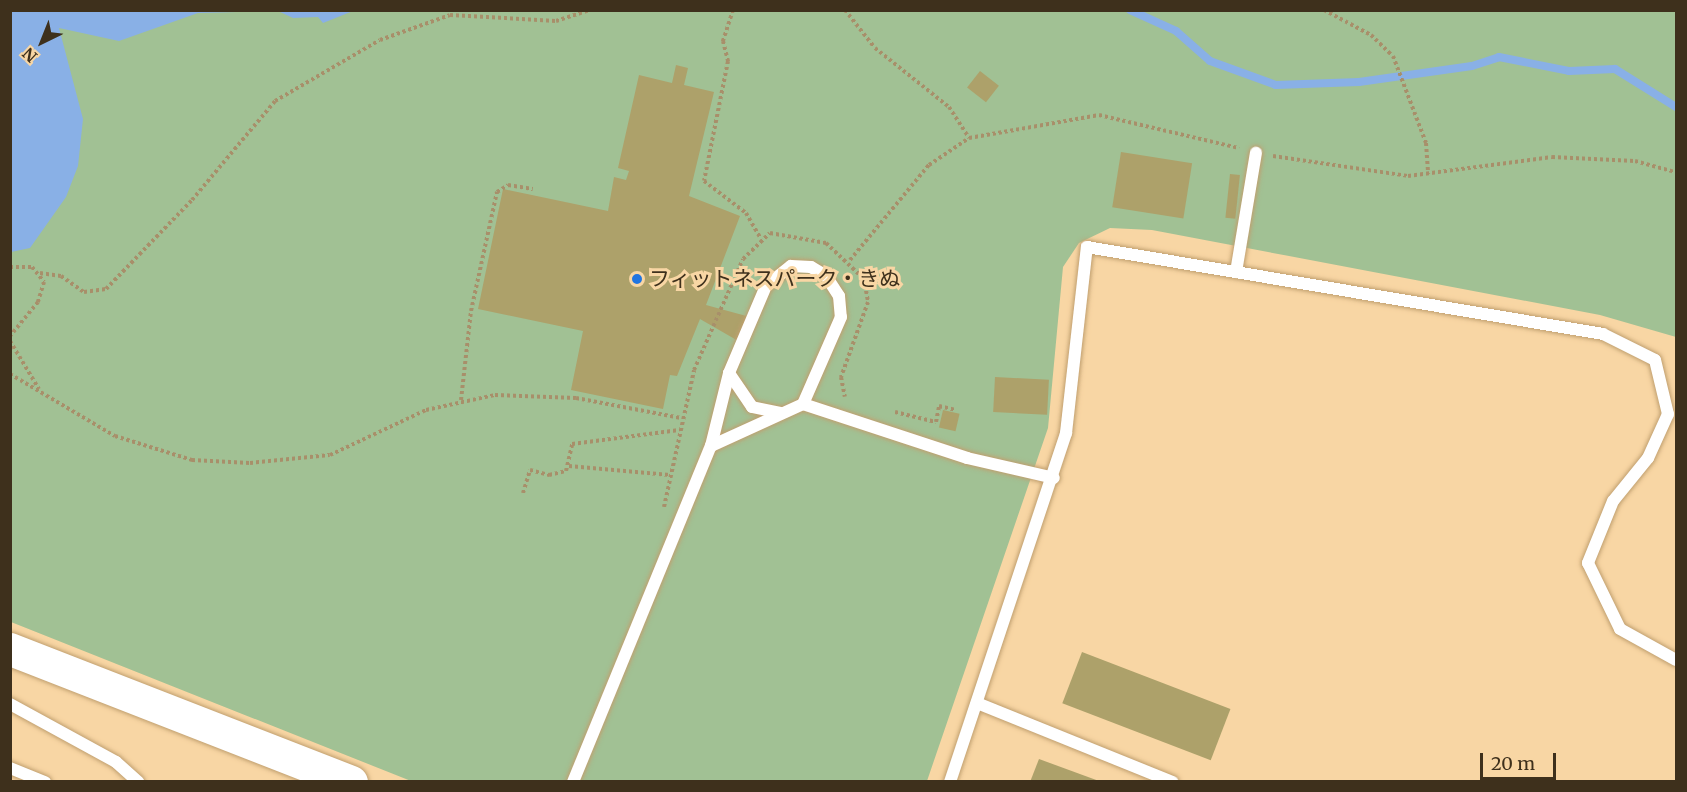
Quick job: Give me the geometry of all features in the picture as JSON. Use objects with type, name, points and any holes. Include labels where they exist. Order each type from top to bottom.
[{"type":"street","points":[[10,649],[351,782]]},
{"type":"lane","points":[[1236,273],[1256,153]]},
{"type":"lane","points":[[950,782],[1054,478],[1066,433],[1087,247],[1603,334],[1654,360],[1668,414],[1648,458],[1613,501],[1588,563],[1620,629],[1677,660]]},
{"type":"lane","points":[[573,782],[711,446],[729,373],[775,274],[791,266],[812,267],[826,276],[839,296],[841,317],[802,404],[711,446]]},
{"type":"lane","points":[[729,373],[752,407],[783,413]]},
{"type":"lane","points":[[802,404],[967,458],[1054,478]]},
{"type":"lane","points":[[977,703],[1173,782]]},
{"type":"lane","points":[[10,704],[116,762],[138,782]]},
{"type":"lane","points":[[10,768],[45,782]]},
{"type":"path","points":[[10,267],[61,276],[84,292],[106,290],[275,101],[380,40],[450,15],[556,21],[590,10]]},
{"type":"path","points":[[733,10],[723,41],[728,61],[704,181],[746,213],[761,239]]},
{"type":"path","points":[[845,10],[875,48],[949,107],[969,138]]},
{"type":"path","points":[[1324,10],[1371,35],[1397,67],[1426,143],[1428,174]]},
{"type":"path","points":[[461,400],[471,311],[497,192],[507,185],[533,189]]},
{"type":"path","points":[[10,336],[43,292],[40,273]]},
{"type":"path","points":[[10,342],[41,392]]},
{"type":"path","points":[[10,374],[115,436],[155,452],[250,463],[330,455],[426,410],[461,400],[495,395],[576,398],[681,418]]},
{"type":"path","points":[[568,466],[572,444],[679,430]]},
{"type":"path","points":[[524,493],[530,470],[549,475],[568,466],[670,475]]},
{"type":"green space","name":"フィットネスパーク・きぬ","points":[[10,11],[1676,11],[1676,337],[1600,315],[1152,230],[1110,228],[1079,243],[1063,267],[1048,428],[927,781],[411,781],[11,622]]},
{"type":"water","points":[[11,10],[274,11],[198,13],[119,41],[59,28],[83,119],[78,166],[66,197],[30,248],[11,252]]},
{"type":"water","points":[[278,11],[353,11],[323,23],[318,17],[293,18]]},
{"type":"building","points":[[676,65],[688,68],[684,85],[714,92],[689,196],[740,216],[706,305],[750,317],[740,342],[700,319],[677,376],[670,375],[663,409],[571,390],[583,331],[478,309],[503,189],[608,211],[614,177],[626,180],[629,171],[618,168],[639,75],[672,83]]},
{"type":"building","points":[[980,71],[999,86],[986,102],[967,88]]},
{"type":"building","points":[[1121,152],[1192,163],[1183,219],[1112,207]]},
{"type":"building","points":[[1230,174],[1240,175],[1235,219],[1225,218]]},
{"type":"building","points":[[995,377],[1049,380],[1047,415],[993,412]]},
{"type":"building","points":[[943,410],[960,414],[956,431],[939,428]]},
{"type":"building","points":[[1082,652],[1230,709],[1211,760],[1062,703]]},
{"type":"building","points":[[1039,759],[1099,781],[1099,782],[1030,782]]},
{"type":"waterway","points":[[1130,10],[1176,31],[1210,61],[1276,85],[1359,82],[1472,66],[1499,57],[1569,71],[1615,69],[1676,107]]},
{"type":"place","name":"フィットネスパーク・きぬ","points":[[637,279]]}]
